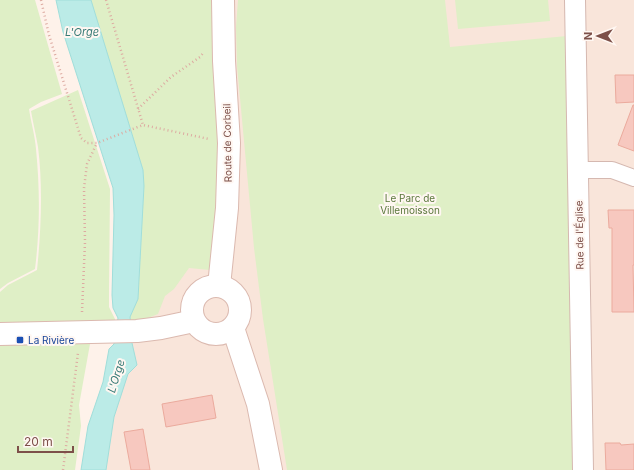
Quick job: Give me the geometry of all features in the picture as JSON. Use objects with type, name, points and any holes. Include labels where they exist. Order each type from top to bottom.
[{"type":"main road","name":"Route de Corbeil","points":[[219,286],[227,208],[229,143],[224,61],[223,0]]},
{"type":"main road","points":[[219,286],[226,287],[232,291],[240,302],[241,310],[237,323],[232,328],[226,332],[212,334],[199,328],[194,321],[192,308],[197,295],[207,287],[219,286]]},
{"type":"main road","points":[[0,334],[137,331],[194,321]]},
{"type":"main road","points":[[232,328],[258,404],[271,470]]},
{"type":"street","name":"Rue de l'Église","points":[[575,0],[583,470]]},
{"type":"street","points":[[578,170],[612,170],[634,178]]},
{"type":"path","points":[[41,0],[49,35],[81,138],[87,143],[97,143],[143,125],[229,143]]},
{"type":"path","points":[[106,0],[143,125]]},
{"type":"path","points":[[138,109],[171,77],[200,57],[205,51]]},
{"type":"path","points":[[63,470],[80,332],[84,286],[84,188],[88,164],[97,143]]},
{"type":"shaded area","points":[[72,0],[634,0],[634,470],[94,470],[122,359],[130,217]]},
{"type":"green space","points":[[0,0],[35,0],[62,94],[41,102],[29,109],[35,144],[38,179],[39,224],[35,269],[8,283],[0,289]]},
{"type":"green space","points":[[91,0],[223,0],[220,271],[189,268],[174,289],[165,296],[158,314],[138,322],[130,322],[130,317],[138,299],[144,186],[143,170]]},
{"type":"green space","name":"Le Parc de Villemoisson","points":[[238,0],[445,0],[450,47],[567,36],[574,470],[287,470],[263,319],[254,248],[237,66],[236,27]]},
{"type":"green space","points":[[455,0],[548,0],[550,21],[458,29]]},
{"type":"green space","points":[[78,90],[110,189],[109,307],[115,319],[115,325],[0,326],[0,292],[8,285],[37,270],[40,240],[41,177],[38,147],[31,111]]},
{"type":"green space","points":[[0,344],[90,344],[79,405],[81,426],[75,470],[0,470]]},
{"type":"water","name":"L'Orge","points":[[56,0],[91,0],[143,170],[144,186],[138,299],[130,317],[132,343],[137,365],[128,374],[114,417],[106,470],[81,470],[88,426],[103,382],[109,349],[114,344],[118,318],[113,308],[112,295],[114,215],[113,188],[63,32]]},
{"type":"building","points":[[615,75],[634,75],[634,102],[616,103]]},
{"type":"building","points":[[634,105],[634,151],[618,145]]},
{"type":"building","points":[[608,210],[634,210],[634,312],[612,312],[612,228],[609,228]]},
{"type":"building","points":[[212,395],[216,418],[166,427],[162,404]]},
{"type":"building","points":[[143,429],[150,470],[131,470],[124,432]]},
{"type":"building","points":[[605,443],[620,443],[621,445],[634,444],[634,470],[606,470]]},
{"type":"place","name":"La Rivière","points":[[20,340]]}]
